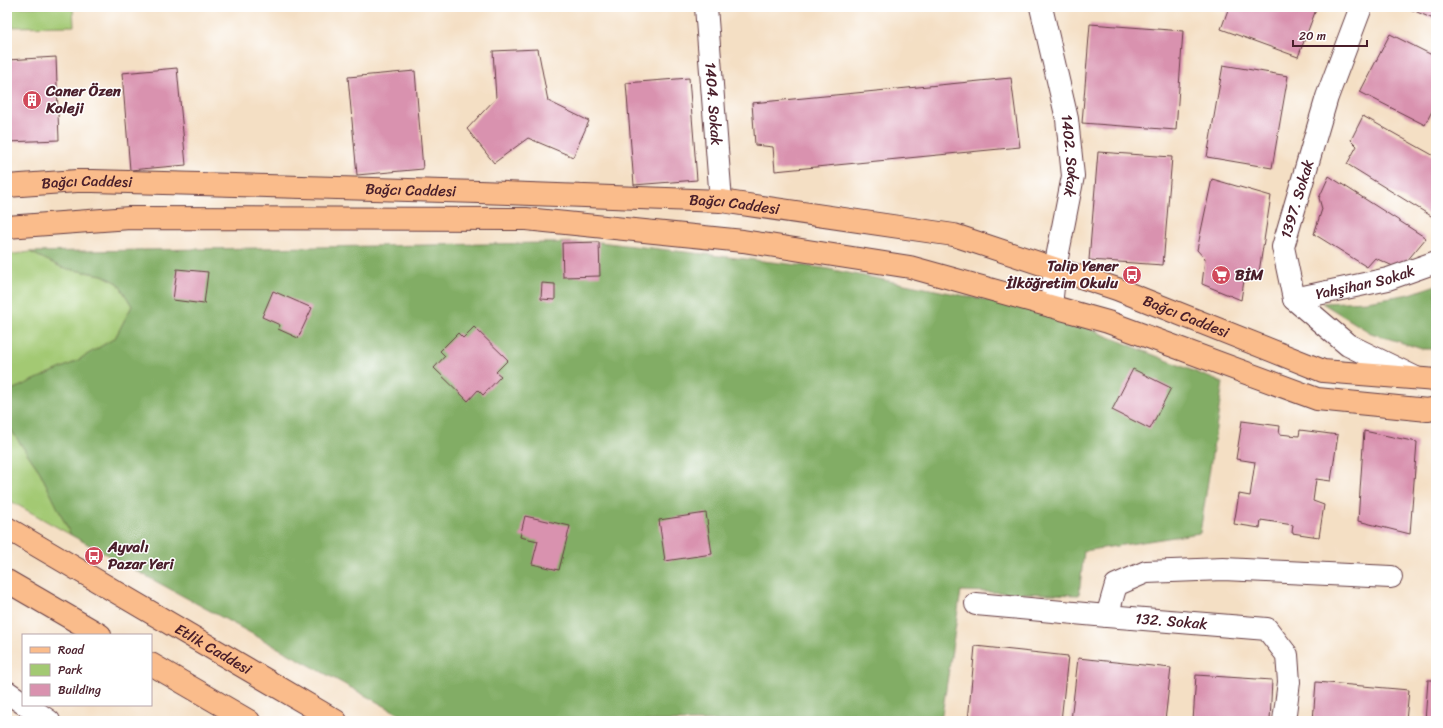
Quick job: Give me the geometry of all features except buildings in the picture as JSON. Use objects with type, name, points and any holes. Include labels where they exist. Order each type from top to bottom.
[{"type":"main road","name":"Bağcı Caddesi","points":[[7,186],[93,181],[479,192],[721,201],[954,235],[1117,289],[1323,371],[1427,379]]},
{"type":"main road","name":"Bağcı Caddesi","points":[[7,227],[130,218],[526,220],[743,241],[910,267],[1108,322],[1317,399],[1428,410],[1436,408]]},
{"type":"main road","name":"Etlik Caddesi","points":[[7,528],[336,721]]},
{"type":"main road","points":[[7,581],[98,634]]},
{"type":"main road","points":[[152,665],[249,721]]},
{"type":"street","name":"1404. Sokak","points":[[706,7],[721,201]]},
{"type":"street","name":"1402. Sokak","points":[[1041,7],[1067,119],[1073,176],[1055,268],[1050,306]]},
{"type":"street","name":"1397. Sokak","points":[[1294,298],[1282,247],[1327,97],[1361,7]]},
{"type":"street","name":"Yahşihan Sokak","points":[[1294,298],[1388,279],[1436,262]]},
{"type":"street","points":[[1294,298],[1348,345],[1427,379]]},
{"type":"street","points":[[1107,616],[1116,585],[1146,572],[1223,569],[1391,577]]},
{"type":"street","name":"132. Sokak","points":[[976,604],[1267,629],[1287,655],[1289,682],[1284,721]]},
{"type":"street","points":[[7,692],[22,702]]},
{"type":"street","points":[[27,706],[49,721]]},
{"type":"green space","points":[[7,7],[73,7],[74,26],[7,27]]},
{"type":"green space","points":[[599,242],[823,268],[1027,308],[1065,319],[1223,383],[1200,533],[1084,551],[1079,595],[961,591],[941,721],[412,721],[71,535],[40,472],[7,424],[7,392],[73,363],[115,338],[132,306],[118,283],[102,275],[63,268],[30,252]]},
{"type":"green space","points":[[30,252],[63,268],[102,275],[118,283],[132,306],[115,338],[73,363],[7,392],[7,255]]},
{"type":"green space","points":[[1436,285],[1436,349],[1422,349],[1371,333],[1322,303],[1367,301],[1410,294]]},
{"type":"green space","points":[[7,424],[40,472],[71,535],[7,499]]},
{"type":"place","name":"Caner Özen Koleji","points":[[32,100]]},
{"type":"place","name":"Talip Yener İlköğretim Okulu","points":[[1132,275]]},
{"type":"place","name":"BİM","points":[[1221,275]]},
{"type":"place","name":"Ayvalı Pazar Yeri","points":[[94,556]]}]
